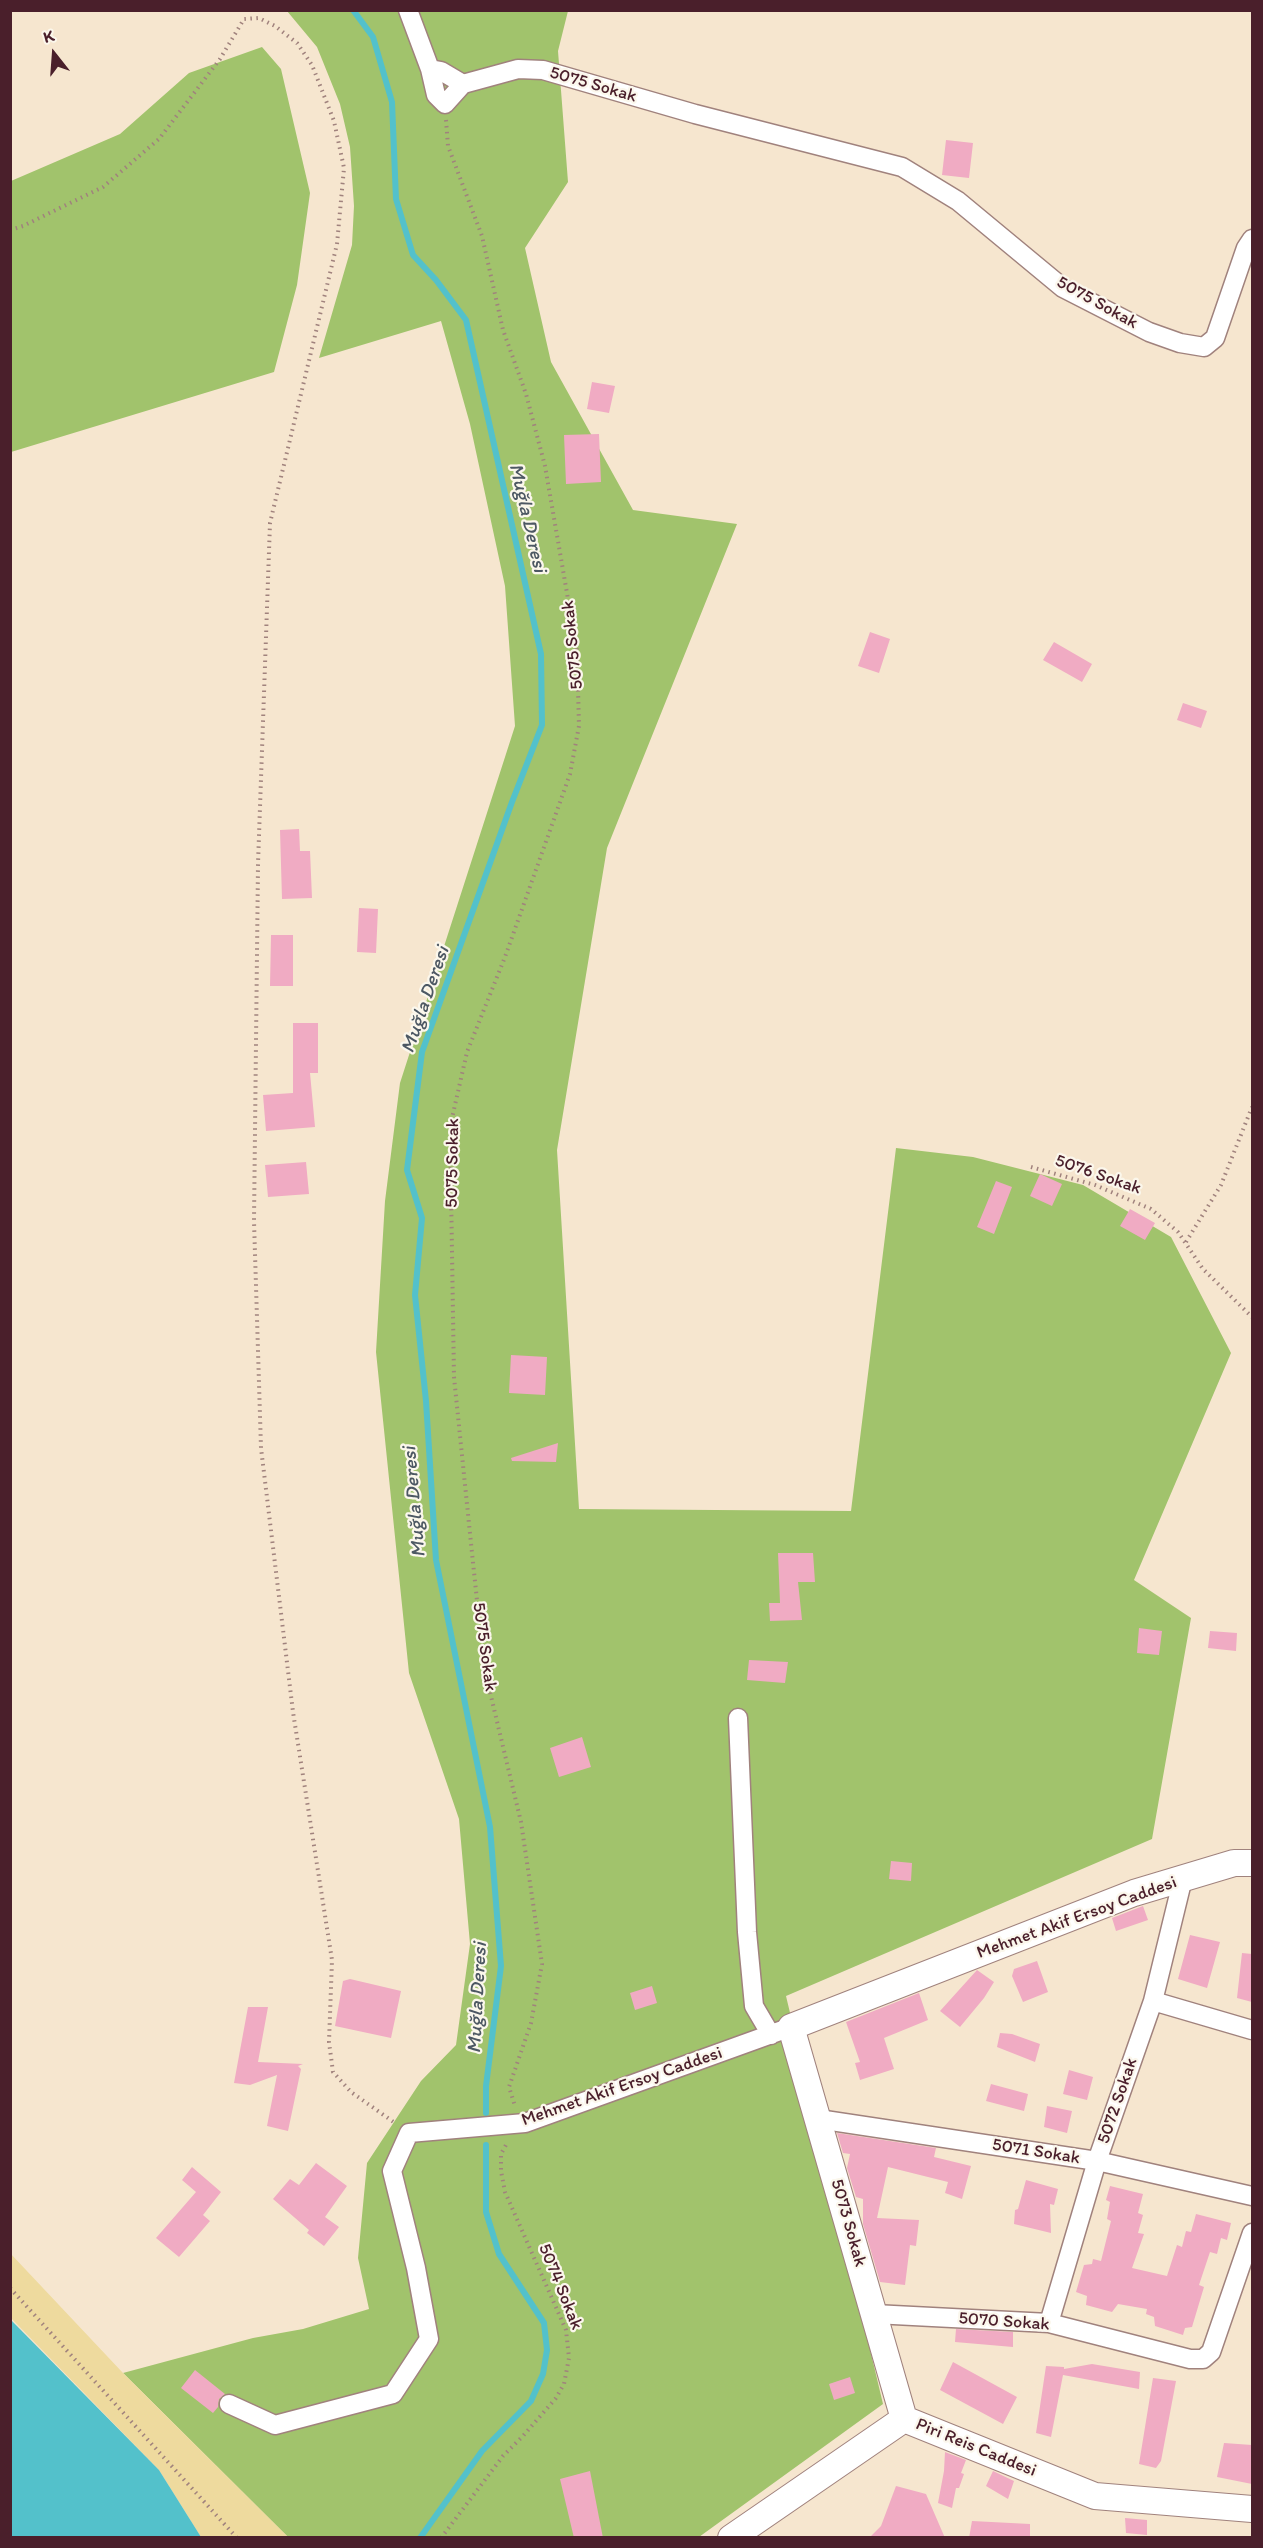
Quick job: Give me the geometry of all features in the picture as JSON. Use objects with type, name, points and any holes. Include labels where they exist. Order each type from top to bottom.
[{"type":"street","points":[[408,10],[430,69],[436,94],[445,104],[463,84],[441,71],[430,69]]},
{"type":"street","name":"5075 Sokak","points":[[463,84],[518,69],[543,70],[695,114],[902,167],[958,201],[1063,288],[1149,332],[1179,343],[1204,347],[1215,338],[1246,248],[1252,239]]},
{"type":"street","points":[[738,1718],[747,1932],[754,2006],[781,2031]]},
{"type":"street","name":"Mehmet Akif Ersoy Caddesi","points":[[409,2133],[525,2123],[781,2031],[1134,1893],[1234,1863],[1252,1863]]},
{"type":"street","name":"5072 Sokak","points":[[1049,2323],[1097,2161],[1153,2001],[1183,1878]]},
{"type":"street","points":[[1153,2001],[1252,2030]]},
{"type":"street","name":"5073 Sokak","points":[[781,2031],[818,2119],[904,2419]]},
{"type":"street","name":"5071 Sokak","points":[[818,2119],[1097,2161],[1252,2196]]},
{"type":"street","points":[[229,2404],[275,2425],[393,2394],[423,2349],[429,2339],[416,2268],[392,2171],[409,2133]]},
{"type":"street","name":"5070 Sokak","points":[[874,2314],[1049,2323],[1190,2359],[1203,2359],[1211,2352],[1252,2233]]},
{"type":"street","name":"Piri Reis Caddesi","points":[[731,2538],[904,2419],[1095,2496],[1252,2509]]},
{"type":"path","points":[[10,230],[23,226],[103,186],[159,138],[220,59],[244,20],[259,18],[275,26],[297,43],[312,65],[334,121],[344,168],[337,244],[270,524],[258,864],[255,1209],[261,1448],[293,1712],[332,1960],[328,2042],[333,2072],[351,2092],[409,2133]]},
{"type":"path","name":"5075 Sokak","points":[[445,104],[448,146],[482,236],[503,330],[526,394],[545,466],[577,651],[579,726],[570,774],[505,957],[467,1052],[450,1127],[454,1377],[484,1667],[521,1822],[542,1964],[531,2023],[509,2087],[525,2123]]},
{"type":"path","points":[[1186,1242],[1221,1185],[1252,1107]]},
{"type":"path","name":"5076 Sokak","points":[[1031,1167],[1095,1185],[1136,1201],[1165,1219],[1186,1242],[1203,1269],[1252,1317]]},
{"type":"path","name":"5074 Sokak","points":[[441,2538],[503,2456],[524,2436],[556,2398],[564,2384],[569,2358],[566,2330],[505,2192],[501,2171],[501,2154],[510,2138],[525,2123]]},
{"type":"path","points":[[10,2288],[237,2538]]},
{"type":"green space","points":[[287,11],[568,11],[558,51],[568,182],[525,248],[551,362],[633,510],[737,524],[607,848],[557,1150],[579,1509],[851,1511],[896,1148],[973,1157],[1083,1185],[1171,1237],[1231,1353],[1134,1580],[1191,1618],[1152,1839],[786,1996],[883,2404],[699,2537],[288,2537],[123,2373],[253,2338],[303,2329],[369,2309],[358,2258],[367,2163],[421,2081],[456,2045],[470,1944],[459,1819],[409,1673],[376,1352],[385,1201],[400,1083],[515,726],[505,586],[470,424],[441,321],[319,358],[352,245],[354,206],[350,147],[340,104],[317,47]]},
{"type":"green space","points":[[262,47],[281,69],[310,193],[297,285],[274,372],[11,452],[11,181],[120,134],[189,73]]},
{"type":"sand","points":[[10,2253],[123,2373],[288,2537],[201,2537],[159,2470],[11,2318]]},
{"type":"water","points":[[11,2320],[159,2470],[201,2537],[11,2537]]},
{"type":"building","points":[[946,140],[973,143],[969,178],[942,175]]},
{"type":"building","points":[[592,382],[615,386],[609,413],[587,409]]},
{"type":"building","points":[[599,434],[601,482],[566,484],[564,435]]},
{"type":"building","points":[[870,632],[890,639],[879,673],[858,666]]},
{"type":"building","points":[[1054,642],[1092,664],[1082,682],[1043,660]]},
{"type":"building","points":[[1183,703],[1207,711],[1201,728],[1177,720]]},
{"type":"building","points":[[299,829],[300,851],[310,851],[312,898],[282,899],[280,830]]},
{"type":"building","points":[[359,908],[378,909],[376,953],[357,952]]},
{"type":"building","points":[[271,935],[293,935],[293,986],[270,986]]},
{"type":"building","points":[[293,1023],[318,1023],[318,1073],[310,1073],[315,1127],[266,1131],[263,1095],[293,1093]]},
{"type":"building","points":[[306,1162],[309,1194],[268,1197],[265,1165]]},
{"type":"building","points":[[1040,1174],[1062,1184],[1052,1206],[1030,1196]]},
{"type":"building","points":[[996,1181],[1012,1187],[994,1234],[977,1227]]},
{"type":"building","points":[[1130,1209],[1155,1223],[1145,1240],[1120,1226]]},
{"type":"building","points":[[511,1355],[547,1357],[545,1395],[509,1393]]},
{"type":"building","points":[[558,1443],[556,1462],[512,1461],[511,1458]]},
{"type":"building","points":[[778,1553],[813,1553],[815,1582],[798,1582],[802,1620],[770,1621],[769,1603],[780,1603]]},
{"type":"building","points":[[1139,1628],[1162,1631],[1159,1655],[1137,1653]]},
{"type":"building","points":[[1210,1631],[1237,1633],[1236,1651],[1208,1648]]},
{"type":"building","points":[[749,1660],[788,1662],[785,1683],[747,1680]]},
{"type":"building","points":[[582,1737],[591,1767],[559,1777],[550,1748]]},
{"type":"building","points":[[891,1861],[912,1863],[911,1881],[889,1879]]},
{"type":"building","points":[[1143,1906],[1148,1920],[1116,1931],[1112,1918]]},
{"type":"building","points":[[1190,1935],[1220,1942],[1207,1988],[1178,1979]]},
{"type":"building","points":[[1242,1953],[1252,1954],[1252,2002],[1237,1998]]},
{"type":"building","points":[[1037,1961],[1048,1992],[1023,2002],[1012,1976],[1014,1969]]},
{"type":"building","points":[[977,1970],[994,1982],[960,2027],[940,2011]]},
{"type":"building","points":[[350,1979],[401,1991],[391,2038],[335,2026],[343,1981]]},
{"type":"building","points":[[652,1986],[657,2003],[635,2010],[630,1993]]},
{"type":"building","points":[[919,1993],[928,2020],[884,2038],[894,2069],[860,2080],[855,2063],[860,2062],[846,2022]]},
{"type":"building","points":[[248,2007],[268,2007],[258,2062],[303,2064],[298,2066],[301,2069],[288,2131],[267,2126],[277,2075],[250,2085],[234,2083]]},
{"type":"building","points":[[1000,2033],[1012,2034],[1040,2044],[1035,2062],[997,2047]]},
{"type":"building","points":[[1069,2070],[1093,2077],[1087,2100],[1063,2094]]},
{"type":"building","points":[[991,2084],[1028,2094],[1024,2111],[986,2101]]},
{"type":"building","points":[[1047,2106],[1072,2111],[1067,2133],[1044,2127]]},
{"type":"building","points":[[837,2133],[936,2148],[934,2157],[971,2166],[962,2199],[945,2193],[948,2182],[888,2167],[877,2218],[919,2220],[916,2246],[910,2245],[905,2285],[880,2282],[863,2224],[863,2199],[856,2197],[847,2168],[850,2154],[843,2153]]},
{"type":"building","points":[[316,2163],[347,2186],[325,2217],[339,2227],[324,2246],[307,2233],[309,2230],[273,2199],[290,2179],[299,2185]]},
{"type":"building","points":[[192,2167],[221,2192],[203,2215],[210,2221],[179,2257],[156,2238],[196,2192],[182,2180]]},
{"type":"building","points":[[1026,2180],[1058,2189],[1054,2205],[1050,2204],[1051,2233],[1014,2224],[1015,2210],[1018,2209]]},
{"type":"building","points":[[1110,2186],[1143,2194],[1138,2213],[1143,2215],[1138,2233],[1144,2234],[1132,2268],[1167,2276],[1177,2245],[1182,2247],[1186,2231],[1191,2232],[1196,2214],[1231,2223],[1227,2240],[1221,2238],[1217,2254],[1210,2252],[1199,2285],[1204,2287],[1192,2327],[1185,2328],[1183,2335],[1155,2326],[1154,2317],[1146,2314],[1147,2309],[1118,2304],[1112,2312],[1086,2305],[1087,2296],[1076,2292],[1084,2265],[1092,2264],[1093,2259],[1101,2261],[1111,2221],[1107,2219],[1110,2202],[1106,2200]]},
{"type":"building","points":[[956,2329],[1013,2332],[1013,2347],[955,2342]]},
{"type":"building","points":[[953,2362],[1017,2397],[1003,2424],[940,2390]]},
{"type":"building","points":[[1092,2364],[1140,2372],[1139,2389],[1063,2375],[1051,2437],[1036,2433],[1046,2366],[1064,2367],[1064,2369]]},
{"type":"building","points":[[195,2370],[225,2394],[219,2399],[218,2407],[213,2413],[181,2388]]},
{"type":"building","points":[[850,2377],[855,2393],[834,2400],[829,2384]]},
{"type":"building","points":[[1153,2378],[1176,2381],[1161,2461],[1156,2468],[1139,2464]]},
{"type":"building","points":[[1224,2443],[1252,2445],[1252,2484],[1217,2477]]},
{"type":"building","points":[[945,2452],[966,2460],[961,2473],[964,2474],[959,2488],[956,2488],[952,2508],[938,2503]]},
{"type":"building","points":[[590,2471],[603,2538],[574,2538],[560,2479]]},
{"type":"building","points":[[993,2471],[1014,2481],[1008,2499],[986,2486]]},
{"type":"building","points":[[896,2486],[926,2494],[945,2538],[869,2538],[881,2526]]},
{"type":"building","points":[[1125,2518],[1147,2520],[1147,2535],[1126,2533]]},
{"type":"building","points":[[972,2521],[1030,2524],[1030,2538],[969,2538]]},
{"type":"waterway","name":"Muğla Deresi","points":[[353,10],[373,37],[392,102],[396,199],[413,255],[436,280],[466,320],[541,654],[542,725],[422,1052],[407,1170],[422,1218],[415,1295],[426,1401],[436,1560],[490,1827],[501,1966],[486,2086],[486,2113]]},
{"type":"waterway","name":"Muğla Deresi","points":[[420,2538],[482,2451],[531,2401],[543,2374],[547,2350],[544,2323],[499,2254],[486,2212],[486,2145]]}]
